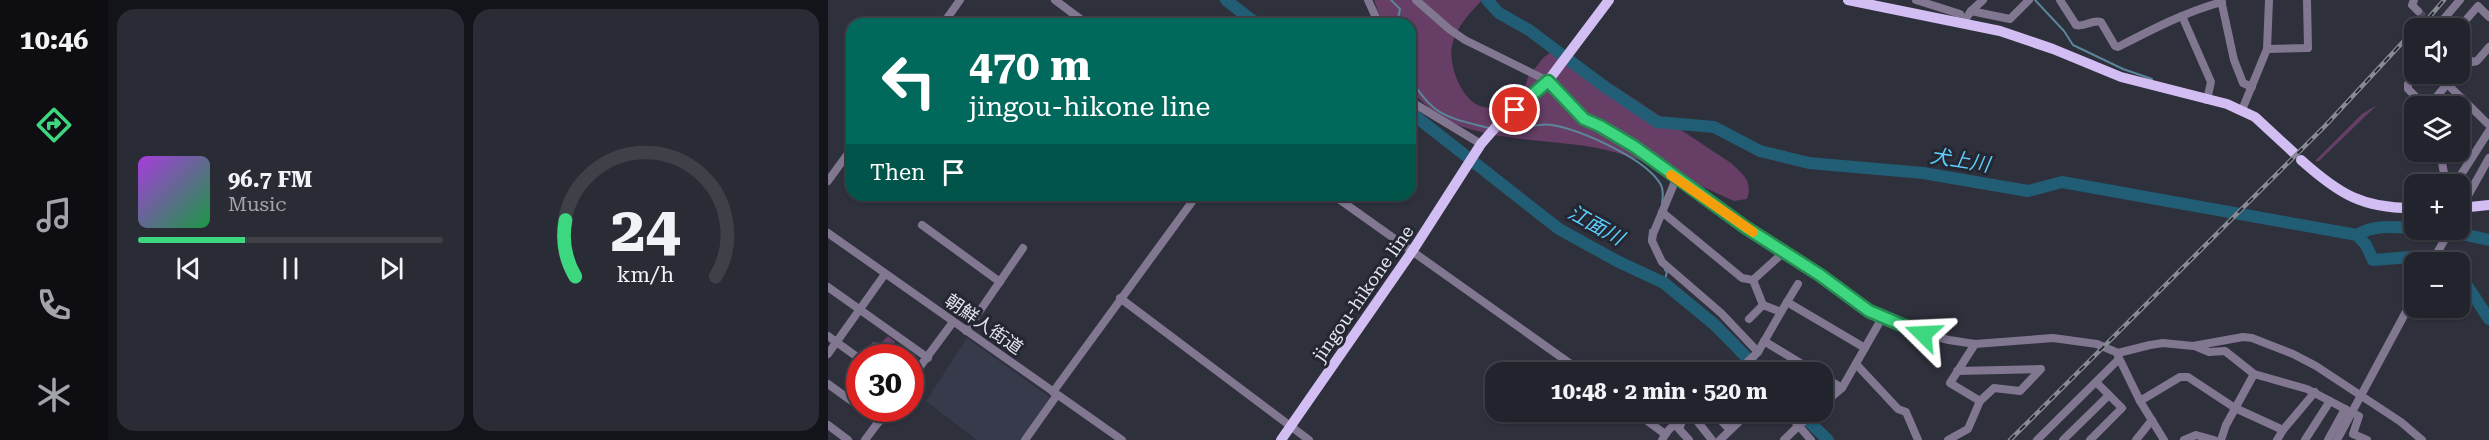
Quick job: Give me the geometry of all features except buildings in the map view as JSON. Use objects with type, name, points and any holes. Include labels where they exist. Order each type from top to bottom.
[{"type":"main road","name":"jingou-hikone line","points":[[1281,440],[1413,250],[1481,144],[1501,121],[1550,78],[1609,0]]},
{"type":"main road","points":[[1848,0],[1962,18],[2026,39],[2121,77],[2242,110],[2265,124],[2329,184],[2363,203],[2404,208]]},
{"type":"main road","points":[[2470,208],[2489,205]]},
{"type":"street","points":[[947,18],[960,0]]},
{"type":"street","points":[[1055,0],[1079,18]]},
{"type":"street","points":[[1368,0],[1376,18]]},
{"type":"street","points":[[1416,0],[1465,40],[1550,78],[1584,119],[1635,147],[1676,179],[1882,318],[1923,334],[1975,344],[2053,338],[2097,344],[2118,356],[2140,400],[2164,440]]},
{"type":"street","points":[[1916,0],[1962,18],[1980,1]]},
{"type":"street","points":[[1971,11],[2010,19],[2029,0]]},
{"type":"street","points":[[2060,0],[2078,26],[2101,22],[2115,46],[2118,47],[2182,16],[2221,1],[2234,60],[2244,83],[2252,87]]},
{"type":"street","points":[[2242,110],[2267,49],[2268,0]]},
{"type":"street","points":[[2267,49],[2308,48],[2307,0]]},
{"type":"street","points":[[2414,0],[2412,5],[2418,11]]},
{"type":"street","points":[[2443,18],[2460,0]]},
{"type":"street","points":[[2465,18],[2475,3],[2489,17]]},
{"type":"street","points":[[2182,16],[2211,82],[2207,100]]},
{"type":"street","points":[[2470,60],[2477,61],[2489,47]]},
{"type":"street","points":[[2408,84],[2408,89],[2416,96]]},
{"type":"street","points":[[2436,96],[2447,84],[2459,96]]},
{"type":"street","points":[[1416,105],[1481,144]]},
{"type":"street","points":[[2470,107],[2489,125]]},
{"type":"street","points":[[2461,174],[2489,131]]},
{"type":"street","points":[[828,181],[846,156]]},
{"type":"street","points":[[2470,191],[2489,158]]},
{"type":"street","points":[[1676,179],[1652,241],[1662,262],[1721,313],[1747,362]]},
{"type":"street","points":[[1025,440],[1120,298],[1193,201]]},
{"type":"street","points":[[1342,201],[1568,362]]},
{"type":"street","points":[[1662,212],[1742,278],[1753,280]]},
{"type":"street","points":[[922,225],[1000,282]]},
{"type":"street","name":"朝鮮人街道","points":[[828,233],[1122,440]]},
{"type":"street","points":[[966,331],[1023,248]]},
{"type":"street","points":[[1753,280],[1784,252]]},
{"type":"street","points":[[828,354],[885,274]]},
{"type":"street","points":[[1753,280],[1763,306],[1780,312]]},
{"type":"street","points":[[1749,362],[1798,284]]},
{"type":"street","points":[[828,287],[928,358]]},
{"type":"street","points":[[1120,298],[1309,440]]},
{"type":"street","points":[[1787,302],[1865,348]]},
{"type":"street","points":[[1749,319],[1763,306]]},
{"type":"street","points":[[2337,440],[2404,316]]},
{"type":"street","points":[[1833,396],[1842,388],[1882,318]]},
{"type":"street","points":[[924,363],[953,322]]},
{"type":"street","points":[[828,336],[846,349]]},
{"type":"street","points":[[2041,439],[2118,356],[2157,344],[2193,346],[2242,337],[2252,338],[2293,354],[2363,392],[2422,440]]},
{"type":"street","points":[[1764,341],[1799,362]]},
{"type":"street","points":[[1975,344],[1950,382],[1980,401]]},
{"type":"street","points":[[2193,346],[2209,352],[2225,351],[2253,374],[2315,392],[2346,409],[2328,440]]},
{"type":"street","points":[[1856,364],[1898,409],[1906,412],[1918,440]]},
{"type":"street","points":[[1948,440],[1968,429],[1980,401],[1994,387],[2020,391],[2041,369],[1957,371]]},
{"type":"street","points":[[2221,440],[2253,374]]},
{"type":"street","points":[[2140,400],[2180,377],[2188,378],[2235,408],[2283,430]]},
{"type":"street","points":[[2091,440],[2122,408],[2096,382]]},
{"type":"street","points":[[1833,383],[1842,388]]},
{"type":"street","points":[[828,384],[846,397]]},
{"type":"street","points":[[2277,440],[2315,392]]},
{"type":"street","points":[[2063,440],[2109,395]]},
{"type":"street","points":[[2305,440],[2331,401]]},
{"type":"street","points":[[2357,415],[2359,416],[2352,437],[2367,440]]},
{"type":"street","points":[[2136,440],[2152,420]]},
{"type":"street","points":[[865,440],[879,422]]},
{"type":"street","points":[[1647,422],[1664,437],[1676,424],[1680,424],[1679,429],[1689,440]]},
{"type":"street","points":[[1698,422],[1712,440]]},
{"type":"street","points":[[1722,422],[1730,430]]},
{"type":"street","points":[[1720,440],[1737,422]]},
{"type":"street","points":[[1784,440],[1802,422]]},
{"type":"street","points":[[1807,422],[1811,440]]},
{"type":"street","points":[[828,425],[848,440]]},
{"type":"street","points":[[2184,440],[2196,435],[2214,440]]},
{"type":"shaded area","points":[[1374,0],[1482,0],[1460,27],[1451,53],[1457,80],[1473,102],[1490,108],[1520,103],[1528,77],[1544,57],[1557,48],[1731,163],[1743,174],[1748,183],[1747,199],[1734,201],[1667,171],[1615,152],[1487,133],[1466,128],[1446,119],[1429,108],[1416,95],[1416,18],[1381,18]]},
{"type":"shaded area","points":[[2377,105],[2319,161],[2315,161],[2362,114]]},
{"type":"shaded area","points":[[888,336],[895,342],[894,344],[871,344],[873,342],[881,343]]},
{"type":"shaded area","points":[[967,338],[1052,399],[1023,440],[977,440],[926,401]]},
{"type":"waterway","name":"江面川","points":[[1226,0],[1249,18]]},
{"type":"waterway","points":[[1391,0],[1400,9],[1398,18]]},
{"type":"waterway","name":"犬上川","points":[[1487,0],[1499,13],[1529,30],[1605,87],[1657,122],[1714,127],[1760,151],[1809,163],[1923,173],[2028,191],[2062,182],[2357,235],[2366,245],[2373,260],[2404,258]]},
{"type":"waterway","points":[[2035,0],[2064,31],[2073,45],[2123,69],[2152,79]]},
{"type":"waterway","points":[[1416,87],[1426,101],[1442,114],[1489,128]]},
{"type":"waterway","name":"江面川","points":[[1416,117],[1559,229],[1617,261],[1664,283],[1715,325],[1751,362]]},
{"type":"waterway","points":[[1497,130],[1505,131],[1546,124],[1596,139],[1628,156],[1653,175],[1662,187],[1662,203]]},
{"type":"waterway","points":[[2357,235],[2371,229],[2404,228]]},
{"type":"waterway","points":[[1649,242],[1650,230]]},
{"type":"waterway","points":[[2470,236],[2489,240]]},
{"type":"waterway","points":[[1664,283],[1667,272],[1665,270]]},
{"type":"waterway","name":"犬上川","points":[[2470,290],[2489,319]]},
{"type":"waterway","name":"江面川","points":[[1809,422],[1828,440]]},
{"type":"tunnel","points":[[2418,11],[2424,18]]},
{"type":"railway","points":[[2429,18],[2444,0]]},
{"type":"railway","points":[[2010,440],[2325,126],[2404,41]]},
{"type":"slow traffic","points":[[1671,175],[1753,232]]},
{"type":"route","points":[[1515,110],[1548,81],[1584,119],[1635,147],[1721,211],[1820,275],[1869,311],[1923,334]]}]
